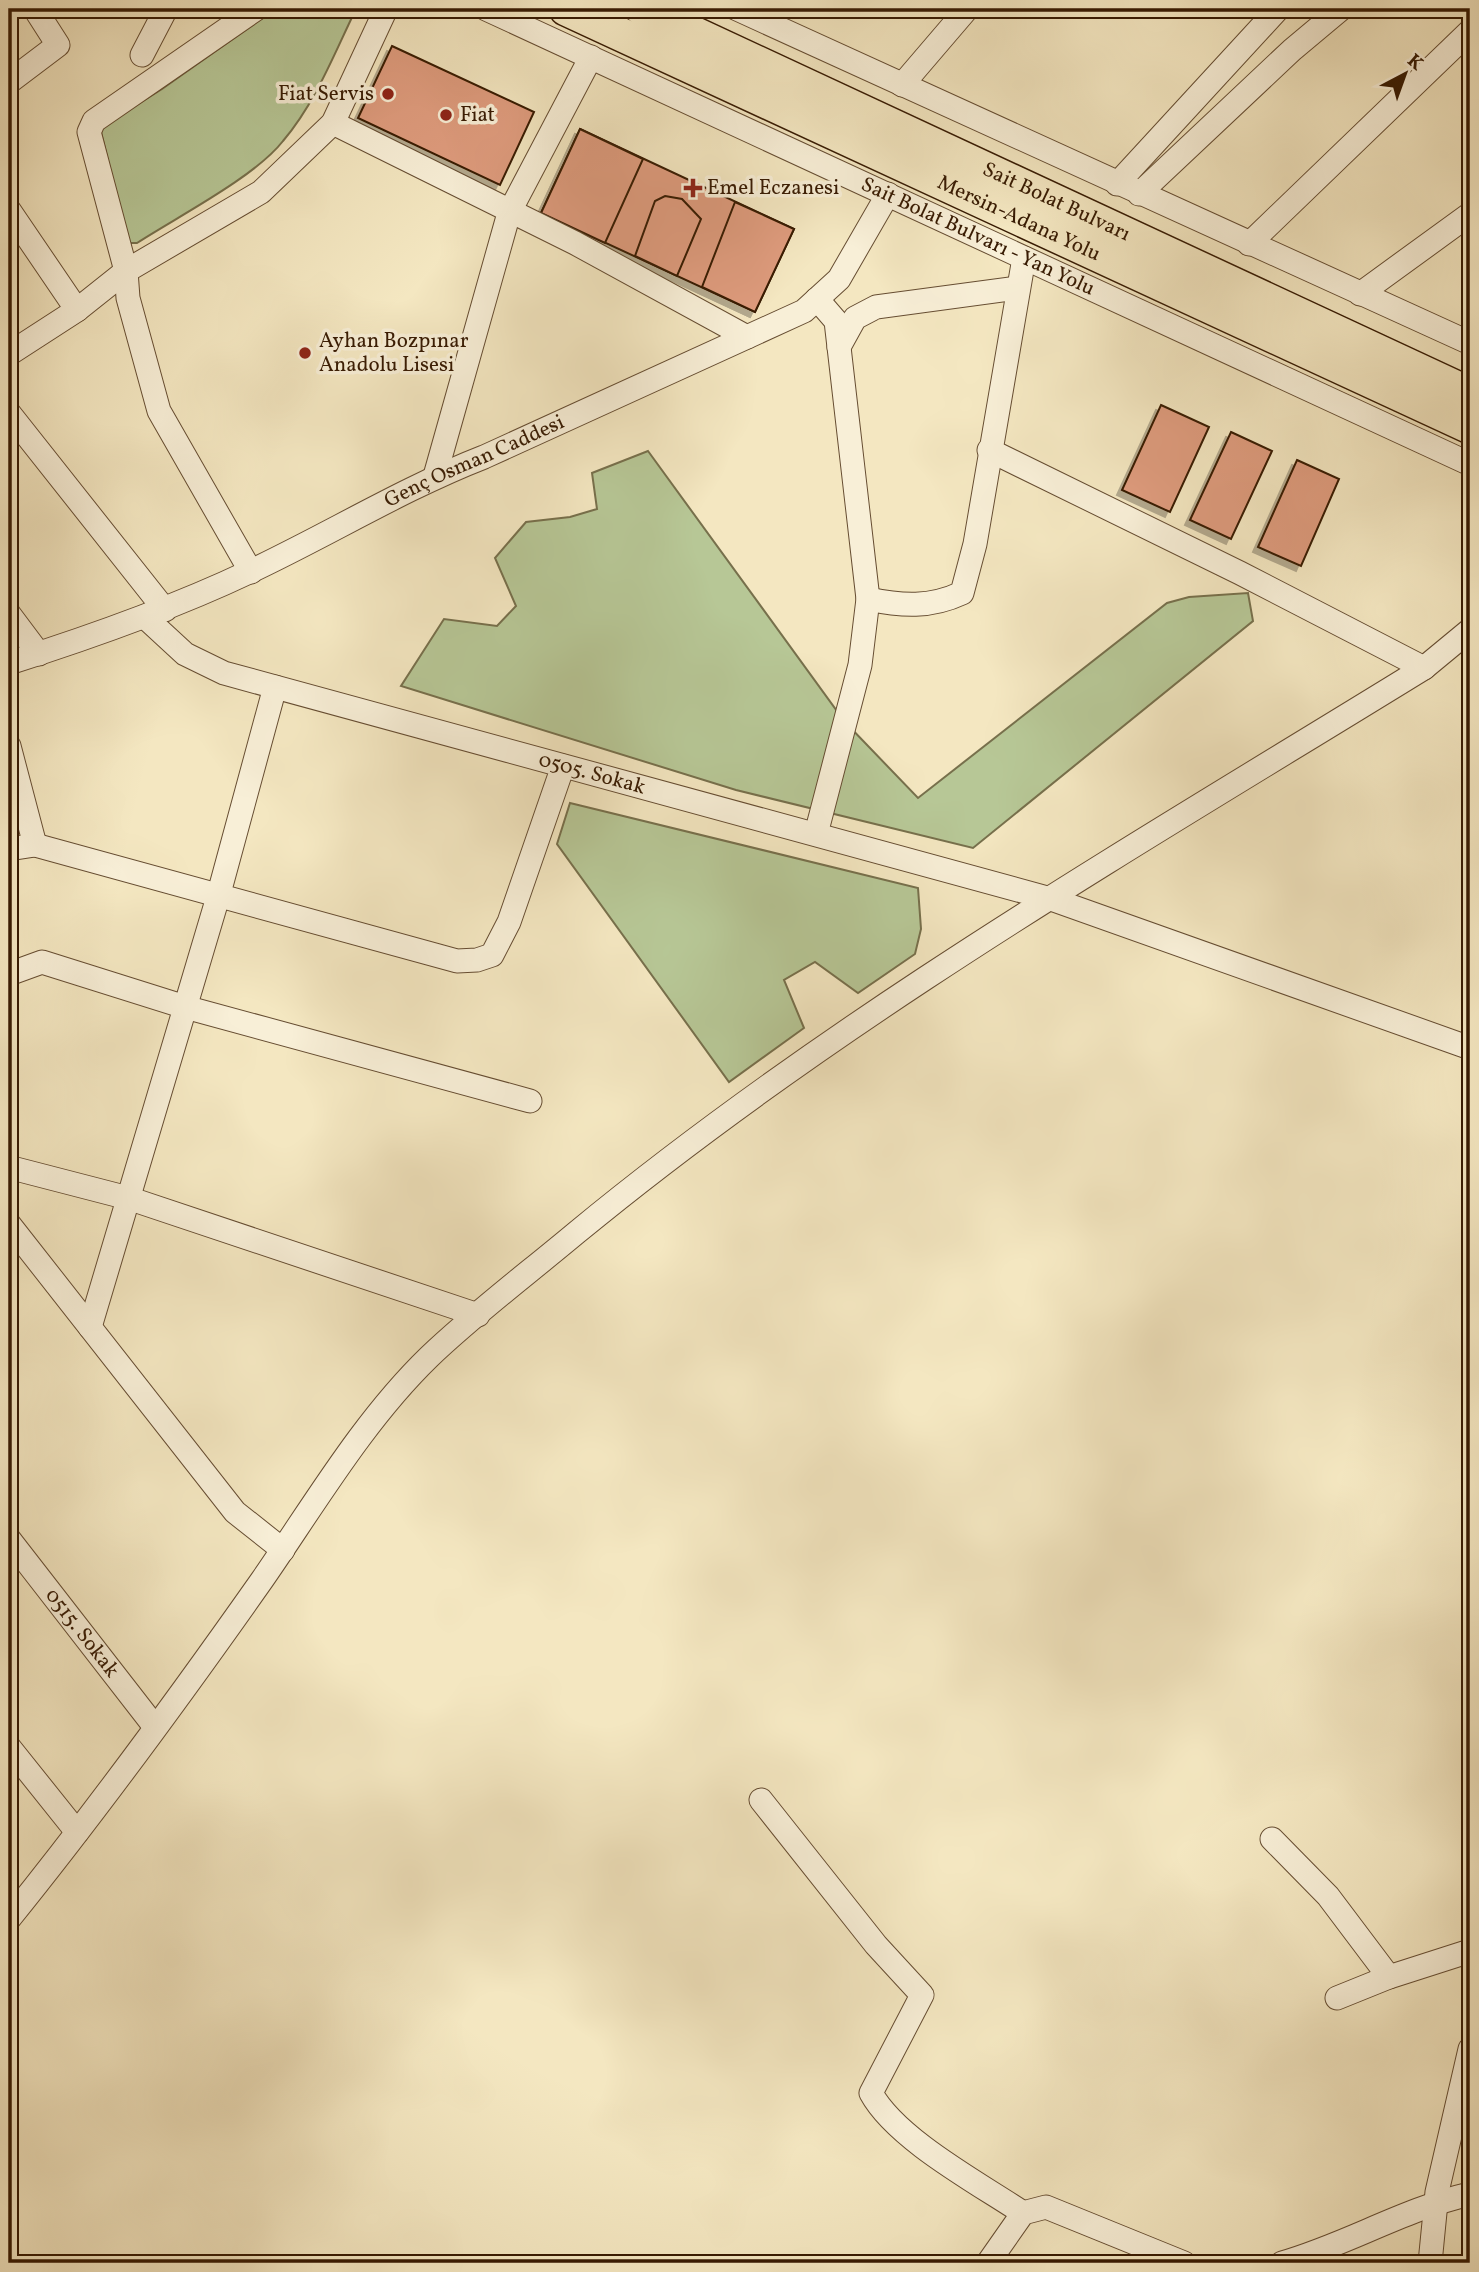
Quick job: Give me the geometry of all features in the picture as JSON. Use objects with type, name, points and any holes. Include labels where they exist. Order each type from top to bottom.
[{"type":"highway","name":"Mersin-Adana Yolu","points":[[566,9],[1470,427]]},
{"type":"highway","name":"Sait Bolat Bulvarı","points":[[642,9],[1470,394]]},
{"type":"street","points":[[9,82],[58,45],[35,9]]},
{"type":"street","points":[[142,55],[166,9]]},
{"type":"street","points":[[251,572],[159,411],[128,298],[126,271],[89,132],[94,121],[256,9]]},
{"type":"street","points":[[9,354],[77,310],[126,271],[261,192],[333,123],[386,9]]},
{"type":"street","name":"Sait Bolat Bulvarı - Yan Yolu","points":[[486,9],[1470,464]]},
{"type":"street","points":[[737,9],[1470,343]]},
{"type":"street","points":[[902,85],[967,9]]},
{"type":"street","points":[[1117,184],[1278,9]]},
{"type":"street","points":[[1139,194],[1292,50],[1341,9]]},
{"type":"street","points":[[1249,244],[1470,31]]},
{"type":"street","points":[[435,476],[509,213],[591,57]]},
{"type":"street","points":[[333,123],[659,287],[747,337]]},
{"type":"street","name":"Genç Osman Caddesi","points":[[9,663],[156,614],[251,572],[435,476],[484,457],[804,311],[839,278],[888,194]]},
{"type":"street","points":[[9,210],[77,310]]},
{"type":"street","points":[[1360,294],[1470,214]]},
{"type":"street","points":[[868,599],[905,607],[942,603],[962,593],[975,544],[1024,258]]},
{"type":"street","points":[[839,348],[855,318],[876,307],[1018,288]]},
{"type":"street","points":[[816,834],[860,665],[868,599],[836,321],[817,299]]},
{"type":"street","name":"0505. Sokak","points":[[9,413],[185,654],[224,673],[1051,899],[1470,1048]]},
{"type":"street","points":[[989,450],[1240,573],[1424,668]]},
{"type":"street","points":[[9,614],[39,654]]},
{"type":"street","points":[[9,1919],[155,1727],[375,1419],[428,1359],[674,1154],[832,1039],[1051,899],[1424,668],[1470,630]]},
{"type":"street","points":[[90,1328],[218,897],[275,687]]},
{"type":"street","points":[[9,746],[35,845]]},
{"type":"street","points":[[9,849],[35,845],[457,961],[477,960],[492,955],[509,922],[563,766]]},
{"type":"street","points":[[9,974],[42,962],[185,1007],[530,1101]]},
{"type":"street","points":[[9,1173],[16,1169],[128,1198],[478,1315]]},
{"type":"street","points":[[9,1224],[235,1512],[283,1550]]},
{"type":"street","name":"0515. Sokak","points":[[9,1539],[155,1727]]},
{"type":"street","points":[[9,1747],[77,1832]]},
{"type":"street","points":[[761,1800],[876,1945],[922,1995],[871,2093],[881,2112],[939,2158],[1023,2213]]},
{"type":"street","points":[[1272,1839],[1328,1896],[1389,1977]]},
{"type":"street","points":[[1337,1998],[1389,1977],[1470,1951]]},
{"type":"street","points":[[1430,2263],[1436,2202],[1470,2049]]},
{"type":"street","points":[[1282,2263],[1311,2255],[1436,2202],[1470,2194]]},
{"type":"street","points":[[988,2263],[1023,2213],[1046,2207],[1184,2263]]},
{"type":"green space","points":[[275,9],[356,9],[305,110],[270,155],[215,196],[137,243],[128,243],[100,128],[162,89]]},
{"type":"green space","points":[[648,451],[845,722],[918,798],[1167,603],[1189,597],[1248,593],[1253,621],[973,848],[736,790],[401,686],[444,619],[497,626],[516,606],[495,558],[526,522],[570,517],[597,509],[592,473]]},
{"type":"green space","points":[[570,803],[918,888],[921,929],[915,954],[858,993],[815,962],[784,980],[804,1028],[729,1082],[557,844]]},
{"type":"building","name":"Fiat","points":[[392,46],[534,112],[500,185],[358,118]]},
{"type":"building","points":[[580,129],[794,229],[755,312],[541,213]]},
{"type":"building","points":[[580,129],[643,159],[605,243],[541,213]]},
{"type":"building","points":[[665,196],[682,199],[701,219],[677,276],[635,256],[655,201]]},
{"type":"building","points":[[735,202],[794,229],[755,312],[702,287]]},
{"type":"building","points":[[1161,405],[1209,427],[1170,512],[1122,490]]},
{"type":"building","points":[[1231,432],[1272,451],[1231,539],[1190,520]]},
{"type":"building","points":[[1297,460],[1339,479],[1301,566],[1258,547]]},
{"type":"place","name":"Fiat Servis","points":[[388,94]]},
{"type":"place","name":"Fiat","points":[[446,115]]},
{"type":"place","name":"Emel Eczanesi","points":[[693,188]]},
{"type":"place","name":"Ayhan Bozpınar Anadolu Lisesi","points":[[305,353]]}]
